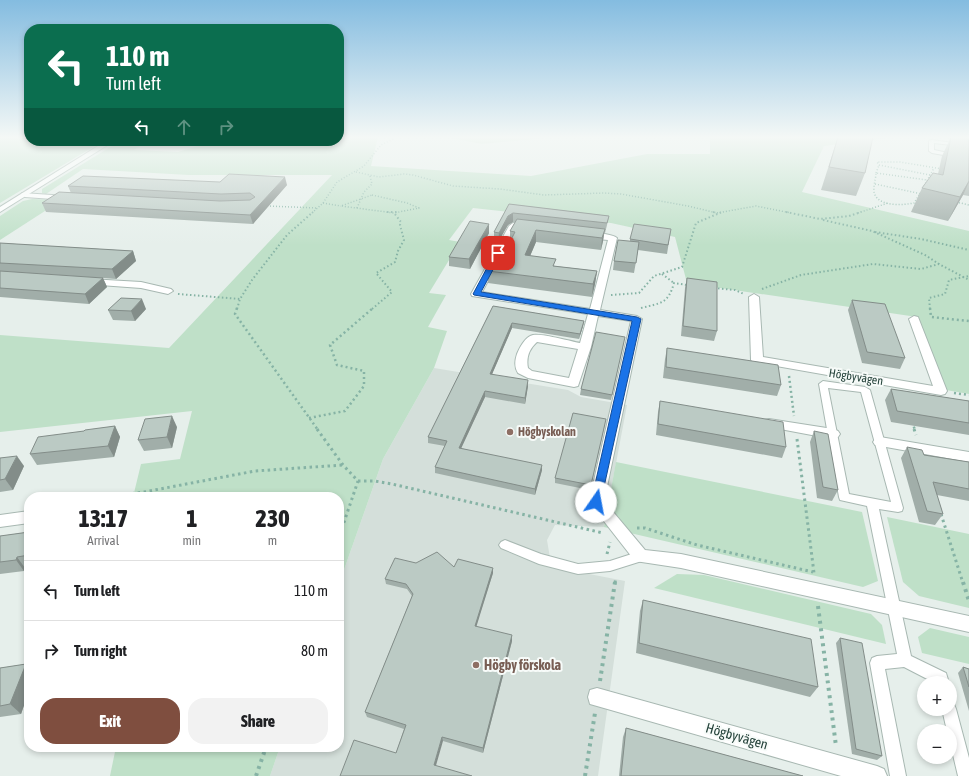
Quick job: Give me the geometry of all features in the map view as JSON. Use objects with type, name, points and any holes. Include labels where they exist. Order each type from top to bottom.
[{"type":"street","points":[[0,210],[60,173]]},
{"type":"street","points":[[25,195],[72,198]]},
{"type":"street","points":[[544,230],[513,226],[476,294],[637,319],[596,502],[618,533],[641,556],[819,582],[895,608],[969,624]]},
{"type":"street","points":[[574,233],[613,238],[595,312],[585,347],[574,382],[528,374],[522,370],[520,361],[529,342],[535,338],[585,347]]},
{"type":"street","points":[[78,281],[141,285],[168,291]]},
{"type":"street","name":"Högbyvägen","points":[[754,297],[757,360],[942,391],[914,319]]},
{"type":"street","points":[[757,420],[833,434]]},
{"type":"street","points":[[880,442],[969,457]]},
{"type":"street","points":[[0,521],[24,518]]},
{"type":"street","name":"Högbyvägen","points":[[597,697],[877,776]]},
{"type":"lane","name":"Högbyvägen","points":[[823,384],[866,390],[898,508],[844,497],[833,434],[823,384]]},
{"type":"lane","points":[[872,503],[905,660]]},
{"type":"lane","points":[[505,545],[539,559],[578,569],[610,566],[641,556]]},
{"type":"lane","points":[[898,776],[877,663],[905,660],[937,676]]},
{"type":"lane","points":[[950,716],[966,776]]},
{"type":"path","points":[[353,173],[337,182],[323,203],[288,235],[252,280],[240,299],[235,314],[343,465],[358,481],[375,481],[392,484],[618,533]]},
{"type":"path","points":[[360,173],[370,176],[413,176],[453,186],[500,189],[544,195],[604,193],[621,194],[688,206],[717,213]]},
{"type":"path","points":[[876,173],[875,195],[878,199],[888,203],[908,205],[914,203],[920,194]]},
{"type":"path","points":[[878,173],[927,180]]},
{"type":"path","points":[[921,173],[930,175],[924,187]]},
{"type":"path","points":[[357,208],[364,192],[372,184],[370,176]]},
{"type":"path","points":[[875,184],[927,195]]},
{"type":"path","points":[[323,203],[341,206],[394,213],[420,208],[407,203],[372,195],[341,206]]},
{"type":"path","points":[[955,202],[969,205]]},
{"type":"path","points":[[820,219],[849,216],[888,203]]},
{"type":"path","points":[[267,206],[317,208]]},
{"type":"path","points":[[598,296],[639,293],[654,276],[682,267],[696,223],[717,213],[756,206],[969,250]]},
{"type":"path","points":[[309,418],[345,411],[364,386],[364,371],[337,365],[330,345],[392,292],[376,273],[395,262],[398,251],[404,240],[400,225],[401,222],[394,213]]},
{"type":"path","points":[[872,231],[925,255],[961,277],[969,280]]},
{"type":"path","points":[[712,288],[735,290],[754,297],[755,292],[800,275],[873,264],[921,269],[939,264]]},
{"type":"path","points":[[662,273],[674,283],[690,285]]},
{"type":"path","points":[[969,276],[949,280],[945,294],[929,298],[931,317],[969,321]]},
{"type":"path","points":[[637,319],[642,308],[665,302],[671,294],[674,283]]},
{"type":"path","points":[[168,291],[183,295],[240,299]]},
{"type":"path","points":[[788,365],[814,572],[819,582],[838,765]]},
{"type":"path","points":[[911,420],[920,449]]},
{"type":"path","points":[[144,492],[255,470],[343,465]]},
{"type":"path","points":[[344,522],[358,481]]},
{"type":"path","points":[[940,510],[969,601]]},
{"type":"path","points":[[585,776],[616,575],[610,566],[607,554],[610,543],[618,533],[631,527],[645,528],[717,551],[814,572]]},
{"type":"path","points":[[814,572],[819,582]]},
{"type":"path","points":[[256,776],[264,752]]},
{"type":"shaded area","name":"Högby förskola","points":[[434,368],[568,390],[581,397],[627,405],[604,527],[555,525],[547,540],[550,558],[579,572],[625,581],[598,776],[270,776],[278,752],[344,752],[344,570],[383,459]]},
{"type":"green space","points":[[0,173],[49,173],[0,203]]},
{"type":"green space","points":[[68,173],[77,173],[46,194],[42,193],[42,189]]},
{"type":"green space","points":[[157,173],[486,173],[531,176],[546,173],[811,173],[802,192],[969,231],[969,394],[946,390],[917,317],[687,283],[675,237],[611,223],[473,208],[449,240],[460,242],[429,293],[446,295],[428,327],[447,331],[434,368],[383,459],[344,570],[344,492],[134,492],[141,464],[180,459],[192,411],[0,432],[0,335],[169,348],[332,175],[189,175]]},
{"type":"green space","points":[[32,199],[62,200],[0,240],[0,216],[23,201]]},
{"type":"green space","points":[[616,462],[862,512],[878,581],[863,587],[604,527]]},
{"type":"green space","points":[[887,517],[969,534],[969,608],[919,596],[903,582]]},
{"type":"green space","points":[[677,574],[704,575],[871,614],[882,625],[886,644],[654,588]]},
{"type":"green space","points":[[930,628],[969,637],[969,664],[922,653],[918,637]]},
{"type":"green space","points":[[115,752],[278,752],[270,776],[110,776]]},
{"type":"building","points":[[933,173],[943,175],[943,173],[969,173],[969,181],[960,197],[922,188]]},
{"type":"building","points":[[229,174],[285,177],[250,215],[42,203],[59,192],[220,201],[250,200],[255,197],[250,193],[221,194],[68,186],[83,176],[220,182]]},
{"type":"building","points":[[509,204],[609,216],[607,223],[513,213],[508,216],[499,233],[494,232]]},
{"type":"building","points":[[517,219],[605,229],[602,238],[536,230],[525,255],[556,259],[553,266],[597,271],[593,284],[488,271],[495,258],[501,259],[515,232],[510,231]]},
{"type":"building","points":[[470,221],[489,224],[469,259],[449,257]]},
{"type":"building","points":[[634,224],[671,229],[668,245],[630,239]]},
{"type":"building","points":[[618,240],[639,242],[636,263],[614,261]]},
{"type":"building","points":[[0,243],[133,251],[112,269],[0,263]]},
{"type":"building","points":[[0,271],[103,278],[85,294],[0,288]]},
{"type":"building","points":[[687,278],[717,282],[717,331],[683,326]]},
{"type":"building","points":[[121,298],[142,299],[131,311],[108,310]]},
{"type":"building","points":[[852,300],[885,304],[905,358],[867,352]]},
{"type":"building","points":[[493,306],[584,321],[580,334],[512,323],[490,374],[528,380],[525,398],[485,391],[459,448],[542,465],[535,489],[435,467],[447,441],[428,437]]},
{"type":"building","points":[[596,332],[625,337],[612,395],[581,389]]},
{"type":"building","points":[[667,348],[778,365],[781,385],[666,367]]},
{"type":"building","points":[[891,389],[969,401],[969,423],[897,411]]},
{"type":"building","points":[[660,401],[783,422],[786,447],[658,424]]},
{"type":"building","points":[[573,413],[606,419],[591,485],[555,478]]},
{"type":"building","points":[[172,416],[167,437],[138,440],[145,419]]},
{"type":"building","points":[[115,426],[108,446],[30,454],[38,437]]},
{"type":"building","points":[[814,431],[828,434],[838,490],[823,487]]},
{"type":"building","points":[[907,447],[922,450],[924,455],[969,462],[969,489],[933,482],[943,514],[927,511]]},
{"type":"building","points":[[17,456],[5,479],[0,480],[0,458]]},
{"type":"building","points":[[24,533],[24,556],[17,557],[16,560],[0,562],[0,536]]},
{"type":"building","points":[[437,552],[454,567],[458,559],[493,568],[475,626],[512,635],[483,748],[442,737],[434,765],[472,776],[340,776],[354,740],[396,753],[406,725],[365,712],[413,594],[406,584],[385,579],[395,558],[416,563]]},
{"type":"building","points":[[643,600],[811,639],[818,687],[639,643]]},
{"type":"building","points":[[840,638],[862,643],[882,756],[856,749]]},
{"type":"building","points":[[24,664],[24,669],[10,704],[0,706],[0,668]]},
{"type":"building","points":[[963,667],[969,669],[969,687]]},
{"type":"building","points":[[626,728],[803,776],[621,776]]},
{"type":"place","name":"Högbyskolan","points":[[510,432]]},
{"type":"place","name":"Högby förskola","points":[[476,665]]},
{"type":"route","points":[[498,253],[476,294],[637,319],[596,502]]}]
